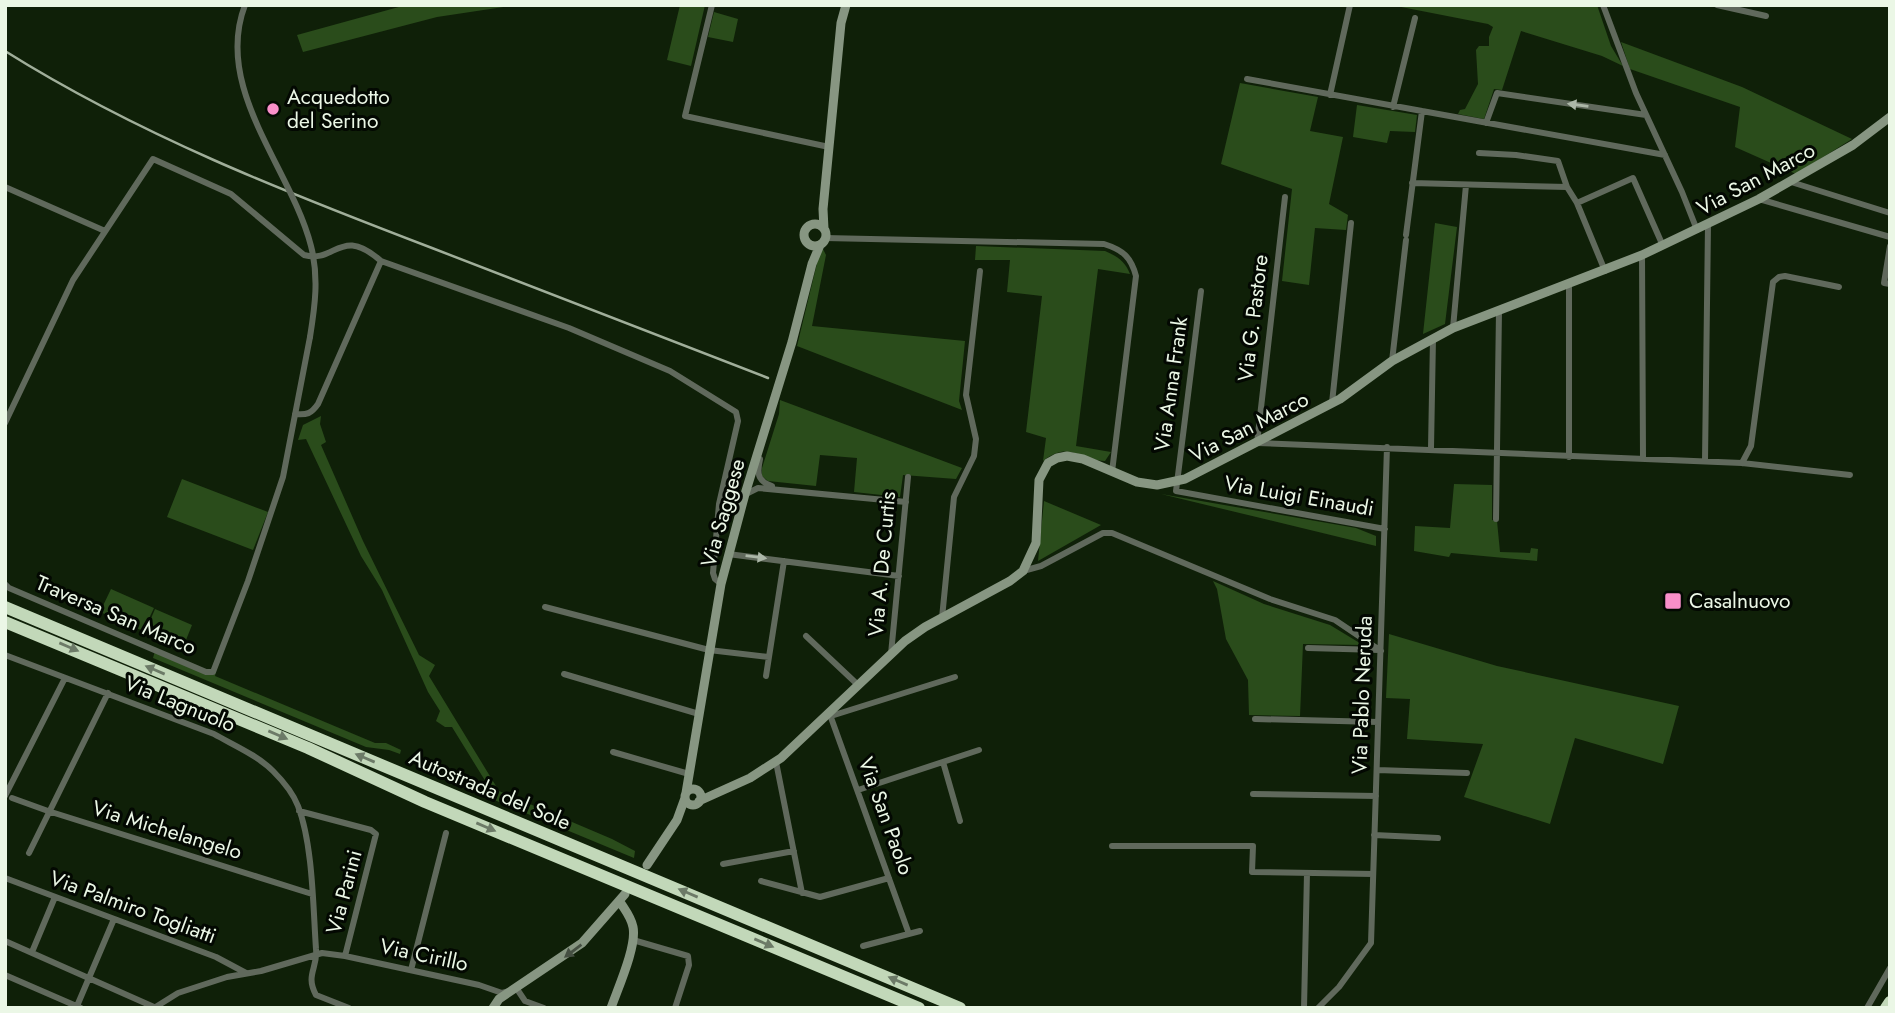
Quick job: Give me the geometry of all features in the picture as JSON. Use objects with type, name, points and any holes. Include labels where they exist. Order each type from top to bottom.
[{"type":"highway","name":"Autostrada del Sole","points":[[5,607],[960,1008]]},
{"type":"highway","name":"Autostrada del Sole","points":[[5,622],[296,743],[425,802],[919,1008]]},
{"type":"highway","points":[[1886,1008],[1890,1002]]},
{"type":"main road","points":[[823,237],[823,209],[841,23],[846,5]]},
{"type":"main road","name":"Via San Marco","points":[[1023,571],[1036,543],[1039,480],[1048,463],[1057,458],[1074,457],[1137,482],[1157,485],[1175,482],[1205,471],[1332,403],[1433,338],[1605,271],[1708,225],[1791,182],[1867,136],[1890,117]]},
{"type":"main road","points":[[812,264],[805,230],[813,224],[823,209]]},
{"type":"main road","points":[[813,224],[820,225],[823,237]]},
{"type":"main road","points":[[805,240],[810,245],[823,237]]},
{"type":"main road","name":"Via Saggese","points":[[693,796],[689,775],[721,584],[812,264],[823,237]]},
{"type":"main road","points":[[647,865],[693,796],[722,792],[776,762],[905,641],[1023,571]]},
{"type":"main road","points":[[493,1008],[499,999],[518,991],[582,943],[623,898],[634,929],[633,940],[611,1008]]},
{"type":"street","points":[[245,5],[237,39],[239,71],[247,100],[302,218],[312,248],[316,290],[295,414],[312,413],[318,404],[381,261]]},
{"type":"street","points":[[712,5],[685,116],[829,147]]},
{"type":"street","points":[[1329,95],[1350,5]]},
{"type":"street","points":[[1603,5],[1646,115],[1697,230]]},
{"type":"street","points":[[1717,5],[1766,16]]},
{"type":"street","points":[[1393,107],[1415,18]]},
{"type":"street","points":[[1247,79],[1665,155]]},
{"type":"street","points":[[1486,123],[1497,93],[1646,115]]},
{"type":"street","points":[[1392,362],[1422,111]]},
{"type":"street","points":[[1479,153],[1558,161],[1605,271]]},
{"type":"street","points":[[5,423],[73,280],[153,159],[231,194],[304,255],[312,257],[350,245],[361,247],[381,261],[569,328],[670,371],[736,412],[738,421],[724,476],[715,550],[713,573],[721,584]]},
{"type":"street","points":[[1577,203],[1633,178],[1663,246]]},
{"type":"street","points":[[1791,182],[1890,213]]},
{"type":"street","points":[[1412,183],[1567,187]]},
{"type":"street","points":[[1453,328],[1466,185]]},
{"type":"street","points":[[5,187],[105,231]]},
{"type":"street","name":"Via G. Pastore","points":[[1257,443],[1285,197]]},
{"type":"street","points":[[1759,199],[1890,237]]},
{"type":"street","points":[[1332,403],[1351,223]]},
{"type":"street","points":[[1705,461],[1708,225]]},
{"type":"street","points":[[823,237],[1104,244],[1124,252],[1133,263],[1136,276],[1112,472]]},
{"type":"street","points":[[1890,246],[1884,284],[1890,285]]},
{"type":"street","points":[[1643,255],[1643,458]]},
{"type":"street","points":[[942,618],[954,497],[967,473],[975,447],[973,419],[966,394],[980,271]]},
{"type":"street","points":[[1742,463],[1751,446],[1773,282],[1785,276],[1839,287]]},
{"type":"street","points":[[1569,285],[1569,457]]},
{"type":"street","name":"Via Anna Frank","points":[[1175,482],[1201,292]]},
{"type":"street","points":[[1496,519],[1499,311]]},
{"type":"street","points":[[1431,449],[1433,338]]},
{"type":"street","points":[[773,403],[758,473],[764,483],[784,489]]},
{"type":"street","name":"Traversa San Marco","points":[[5,584],[47,605],[206,672],[213,672],[222,654],[283,477],[295,414]]},
{"type":"street","points":[[1257,443],[1705,461],[1850,475]]},
{"type":"street","name":"Via Pablo Neruda","points":[[1318,1008],[1339,986],[1371,943],[1387,447]]},
{"type":"street","name":"Via A. De Curtis","points":[[891,654],[908,477]]},
{"type":"street","name":"Via Luigi Einaudi","points":[[1175,482],[1176,491],[1189,495],[1384,528]]},
{"type":"street","points":[[745,495],[758,488],[784,489],[905,502]]},
{"type":"street","points":[[1023,571],[1041,566],[1103,533],[1112,533],[1270,599],[1335,620],[1381,650]]},
{"type":"street","points":[[728,554],[899,576]]},
{"type":"street","points":[[766,676],[784,561]]},
{"type":"street","points":[[545,607],[709,650],[769,657]]},
{"type":"street","points":[[806,636],[857,684]]},
{"type":"street","points":[[1308,648],[1381,650]]},
{"type":"street","name":"Via Lagnuolo","points":[[5,655],[214,734],[271,769],[290,791],[299,811],[307,849],[317,954]]},
{"type":"street","points":[[564,674],[699,714]]},
{"type":"street","points":[[830,713],[955,677]]},
{"type":"street","points":[[9,797],[65,678]]},
{"type":"street","points":[[29,853],[108,693]]},
{"type":"street","name":"Via San Paolo","points":[[830,713],[909,934]]},
{"type":"street","points":[[1255,719],[1378,722]]},
{"type":"street","points":[[858,790],[979,750]]},
{"type":"street","points":[[613,752],[689,775]]},
{"type":"street","points":[[776,762],[802,893]]},
{"type":"street","points":[[943,762],[960,821]]},
{"type":"street","points":[[1377,770],[1467,773]]},
{"type":"street","points":[[1253,794],[1376,796]]},
{"type":"street","name":"Via Michelangelo","points":[[9,797],[312,894]]},
{"type":"street","name":"Via Parini","points":[[299,811],[371,830],[376,834],[345,956]]},
{"type":"street","points":[[411,970],[446,833]]},
{"type":"street","points":[[1374,835],[1438,838]]},
{"type":"street","points":[[1112,846],[1253,846],[1252,872],[1373,874]]},
{"type":"street","points":[[723,863],[794,851]]},
{"type":"street","points":[[1304,1008],[1307,873]]},
{"type":"street","name":"Via Palmiro Togliatti","points":[[5,878],[216,957],[246,973]]},
{"type":"street","points":[[761,881],[820,897],[890,878]]},
{"type":"street","points":[[32,952],[55,897]]},
{"type":"street","points":[[5,975],[79,1007],[114,919]]},
{"type":"street","points":[[863,946],[920,931]]},
{"type":"street","points":[[633,940],[689,958],[675,1008]]},
{"type":"street","points":[[5,941],[154,1008]]},
{"type":"street","name":"Via Cirillo","points":[[154,1008],[178,993],[227,977],[329,953],[480,985],[502,993],[518,991]]},
{"type":"street","points":[[317,954],[311,980],[316,995],[349,1008]]},
{"type":"street","points":[[1867,1008],[1890,968]]},
{"type":"street","points":[[518,991],[524,1001],[544,1008]]},
{"type":"green space","points":[[406,5],[517,5],[437,17],[303,52],[297,35]]},
{"type":"green space","points":[[680,5],[705,5],[691,66],[667,60]]},
{"type":"green space","points":[[1391,5],[1597,5],[1611,46],[1623,66],[1602,56],[1521,31],[1502,90],[1494,89],[1484,119],[1458,114],[1465,109],[1478,84],[1476,50],[1479,46],[1489,46],[1493,27]]},
{"type":"green space","points":[[714,12],[738,19],[733,42],[708,37]]},
{"type":"green space","points":[[1621,42],[1742,87],[1852,139],[1796,174],[1735,147],[1740,107],[1630,69]]},
{"type":"green space","points":[[1240,83],[1318,97],[1310,131],[1343,137],[1329,204],[1348,215],[1346,230],[1315,228],[1309,285],[1282,281],[1292,189],[1221,164]]},
{"type":"green space","points":[[1357,105],[1417,115],[1415,132],[1390,131],[1387,143],[1353,137]]},
{"type":"green space","points":[[1435,223],[1457,227],[1445,324],[1423,334]]},
{"type":"green space","points":[[976,246],[1105,251],[1126,266],[1130,274],[1098,269],[1076,446],[1111,452],[1105,461],[1060,452],[1043,461],[1046,438],[1026,432],[1042,296],[1007,292],[1010,260],[975,260]]},
{"type":"green space","points":[[823,249],[826,255],[812,326],[965,341],[959,401],[962,410],[797,346],[819,255]]},
{"type":"green space","points":[[780,400],[962,468],[956,479],[903,475],[900,497],[854,492],[857,458],[820,455],[816,486],[768,481],[762,476],[762,468],[779,414]]},
{"type":"green space","points":[[321,416],[320,424],[326,442],[321,445],[363,541],[419,655],[435,665],[429,676],[499,791],[612,839],[635,851],[634,858],[427,772],[418,763],[417,756],[424,758],[430,765],[489,787],[452,727],[445,727],[436,721],[440,711],[428,692],[382,590],[361,556],[306,439],[298,440],[303,425]]},
{"type":"green space","points":[[182,479],[268,512],[253,550],[167,517]]},
{"type":"green space","points":[[1454,484],[1492,485],[1492,520],[1497,521],[1500,552],[1530,553],[1531,548],[1538,549],[1537,561],[1451,553],[1449,557],[1414,551],[1415,526],[1450,528]]},
{"type":"green space","points":[[1161,494],[1356,528],[1376,536],[1376,546]]},
{"type":"green space","points":[[1044,501],[1101,525],[1038,561]]},
{"type":"green space","points":[[1213,581],[1264,604],[1330,625],[1363,645],[1303,644],[1300,716],[1249,715],[1248,680],[1226,639],[1217,589]]},
{"type":"green space","points":[[111,589],[154,608],[143,631],[100,612]]},
{"type":"green space","points":[[155,609],[192,625],[184,645],[147,628]]},
{"type":"green space","points":[[1389,634],[1497,666],[1679,706],[1663,764],[1575,738],[1550,824],[1464,797],[1483,744],[1407,739],[1410,699],[1386,698]]},
{"type":"green space","points":[[155,651],[205,672],[216,672],[215,676],[375,743],[386,743],[401,750],[400,754],[366,747],[153,658]]},
{"type":"railway","points":[[5,51],[108,109],[214,160],[377,227],[768,378]]},
{"type":"place","name":"Acquedotto del Serino","points":[[273,109]]},
{"type":"place","name":"Casalnuovo","points":[[1673,601]]}]
